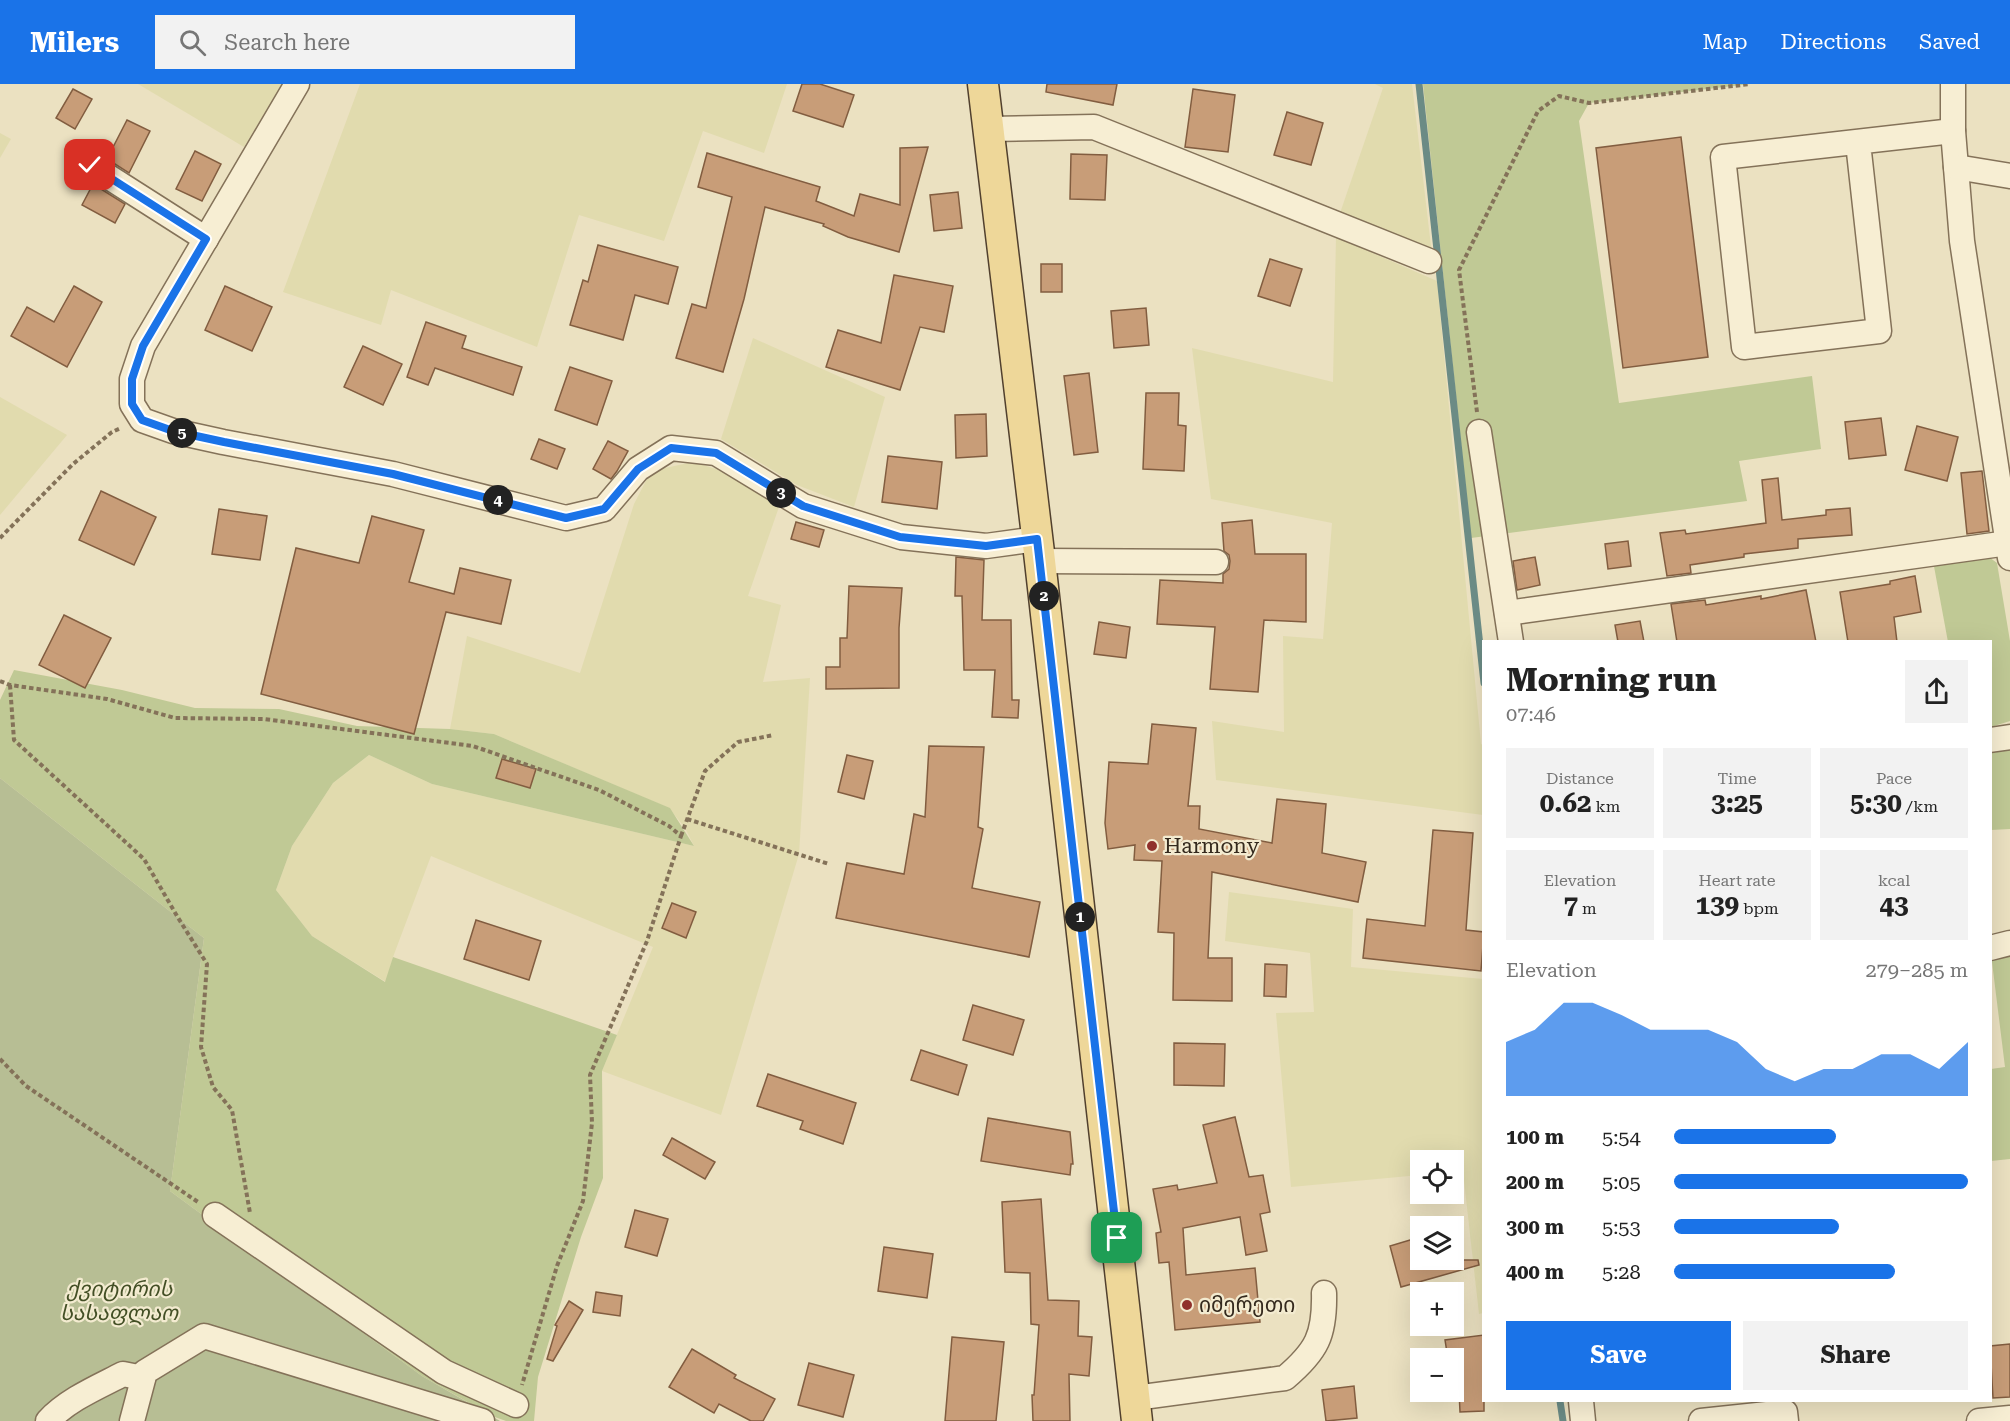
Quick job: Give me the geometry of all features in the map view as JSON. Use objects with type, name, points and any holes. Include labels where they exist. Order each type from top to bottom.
[{"type":"main road","points":[[984,84],[1136,1409]]},
{"type":"street","points":[[297,84],[143,346],[132,379],[132,404],[142,420],[173,431],[213,440],[393,474],[566,518],[604,509],[638,469],[671,448],[716,453],[803,506],[900,537],[986,546],[1216,562]]},
{"type":"street","points":[[1507,613],[2009,550],[1962,241],[1953,131],[1953,84]]},
{"type":"street","points":[[989,129],[1095,127],[1439,264]]},
{"type":"street","points":[[1858,143],[1880,331],[1744,347],[1723,157],[1953,131]]},
{"type":"street","points":[[90,165],[206,239]]},
{"type":"street","points":[[1956,167],[2010,176]]},
{"type":"street","points":[[1479,432],[1510,640]]},
{"type":"street","points":[[1992,740],[2010,737]]},
{"type":"street","points":[[1992,948],[2010,943]]},
{"type":"street","points":[[215,1215],[444,1372],[516,1405]]},
{"type":"street","points":[[1136,1409],[1285,1378],[1302,1364],[1317,1344],[1325,1317],[1324,1293]]},
{"type":"street","points":[[132,1421],[145,1372],[204,1335],[482,1421]]},
{"type":"street","points":[[48,1421],[84,1394],[123,1374],[143,1378]]},
{"type":"street","points":[[1581,1402],[1583,1421]]},
{"type":"street","points":[[1701,1421],[1785,1412],[1786,1421]]},
{"type":"street","points":[[1979,1421],[2010,1418]]},
{"type":"path","points":[[1479,432],[1459,270],[1538,111],[1559,96],[1589,103],[1750,84]]},
{"type":"path","points":[[1439,264],[1459,270]]},
{"type":"path","points":[[0,538],[73,464],[111,432],[142,420]]},
{"type":"path","points":[[0,681],[10,685],[106,699],[175,718],[264,719],[473,746],[599,790],[669,826],[681,836]]},
{"type":"path","points":[[10,685],[14,740],[144,859],[207,964],[201,1047],[213,1088],[232,1110],[254,1240]]},
{"type":"path","points":[[516,1405],[557,1266],[583,1201],[592,1123],[590,1075],[647,941],[705,771],[738,742],[774,735]]},
{"type":"path","points":[[687,819],[829,864]]},
{"type":"path","points":[[0,1059],[26,1086],[181,1189],[215,1215]]},
{"type":"shaded area","points":[[138,84],[282,84],[244,147]]},
{"type":"shaded area","points":[[360,84],[787,84],[764,153],[703,131],[664,241],[579,215],[537,347],[391,290],[381,325],[283,292]]},
{"type":"shaded area","points":[[1375,84],[1412,84],[1432,255],[1339,216],[1383,88]]},
{"type":"shaded area","points":[[0,133],[11,139],[0,158]]},
{"type":"shaded area","points":[[1336,237],[1437,281],[1482,744],[1482,815],[1216,780],[1212,721],[1284,732],[1283,636],[1323,639],[1332,523],[1211,499],[1192,348],[1333,382]]},
{"type":"shaded area","points":[[753,338],[885,397],[854,507],[797,485],[721,439]]},
{"type":"shaded area","points":[[0,397],[67,435],[0,515]]},
{"type":"shaded area","points":[[693,462],[716,469],[780,504],[748,596],[781,605],[763,682],[810,678],[799,854],[721,1115],[602,1071],[653,947],[431,856],[393,957],[386,982],[312,936],[276,890],[292,846],[333,783],[369,755],[432,784],[694,846],[685,828],[669,808],[494,734],[450,729],[467,636],[580,673],[634,504],[651,471]]},
{"type":"shaded area","points":[[1229,892],[1353,909],[1351,967],[1482,979],[1482,1313],[1479,1314],[1464,1181],[1464,1150],[1410,1150],[1410,1176],[1291,1187],[1276,1013],[1314,1012],[1310,953],[1225,941]]},
{"type":"green space","points":[[1423,84],[1750,84],[1589,103],[1579,121],[1619,403],[1812,376],[1821,449],[1739,461],[1747,501],[1471,538]]},
{"type":"green space","points":[[1985,554],[1997,563],[2010,641],[2010,721],[1992,727],[1992,640],[1948,640],[1933,561]]},
{"type":"green space","points":[[14,670],[122,690],[195,708],[279,709],[357,726],[450,729],[494,734],[670,808],[694,846],[432,784],[369,755],[333,783],[292,846],[276,890],[312,936],[385,982],[393,957],[617,1035],[602,1071],[603,1178],[581,1237],[538,1377],[534,1421],[506,1421],[492,1416],[422,1376],[170,1191],[204,938],[0,778],[0,700]]},
{"type":"green space","points":[[2010,750],[2010,829],[1992,830],[1992,753]]},
{"type":"green space","name":"ქვიტირის სასაფლაო","points":[[0,778],[204,938],[170,1191],[422,1376],[500,1421],[0,1421]]},
{"type":"green space","points":[[2010,943],[2010,1159],[1992,1161],[1992,1069],[2005,1067],[1992,953]]},
{"type":"building","points":[[802,84],[820,84],[854,95],[843,127],[793,111]]},
{"type":"building","points":[[1047,84],[1117,84],[1113,105],[1046,92]]},
{"type":"building","points":[[73,89],[92,99],[75,129],[56,118]]},
{"type":"building","points":[[1193,89],[1235,95],[1228,152],[1185,147]]},
{"type":"building","points":[[1287,112],[1323,123],[1311,165],[1274,155]]},
{"type":"building","points":[[127,120],[150,131],[129,173],[107,159]]},
{"type":"building","points":[[1681,137],[1708,357],[1623,368],[1596,148]]},
{"type":"building","points":[[928,147],[899,252],[848,237],[823,226],[824,224],[765,207],[744,299],[723,372],[676,358],[692,304],[706,308],[732,197],[698,187],[707,153],[820,187],[816,201],[854,216],[860,194],[900,205],[900,148]]},
{"type":"building","points":[[195,151],[221,164],[202,201],[176,189]]},
{"type":"building","points":[[1071,154],[1107,155],[1105,200],[1070,199]]},
{"type":"building","points":[[93,184],[125,204],[115,223],[82,205]]},
{"type":"building","points":[[958,192],[962,228],[934,231],[930,195]]},
{"type":"building","points":[[598,245],[678,267],[668,304],[635,295],[623,340],[570,325],[583,280],[588,282]]},
{"type":"building","points":[[1270,259],[1302,269],[1290,306],[1258,296]]},
{"type":"building","points":[[1041,264],[1062,264],[1062,292],[1041,292]]},
{"type":"building","points":[[894,275],[953,286],[944,332],[920,327],[900,390],[826,367],[838,330],[881,343]]},
{"type":"building","points":[[74,286],[102,302],[67,367],[11,336],[27,307],[54,322]]},
{"type":"building","points":[[225,286],[272,307],[252,351],[205,330]]},
{"type":"building","points":[[1146,308],[1149,345],[1114,348],[1111,311]]},
{"type":"building","points":[[426,322],[466,336],[462,348],[522,367],[513,395],[435,368],[428,385],[407,377]]},
{"type":"building","points":[[363,346],[402,364],[383,405],[344,387]]},
{"type":"building","points":[[570,367],[612,381],[597,425],[555,410]]},
{"type":"building","points":[[1089,373],[1098,452],[1074,455],[1064,376]]},
{"type":"building","points":[[1146,393],[1179,393],[1178,425],[1186,426],[1184,471],[1143,469]]},
{"type":"building","points":[[986,414],[987,456],[956,458],[955,415]]},
{"type":"building","points":[[1881,418],[1886,455],[1849,459],[1845,422]]},
{"type":"building","points":[[1917,426],[1958,437],[1947,481],[1905,470]]},
{"type":"building","points":[[539,439],[565,449],[557,469],[531,459]]},
{"type":"building","points":[[608,441],[628,451],[611,479],[593,469]]},
{"type":"building","points":[[888,456],[942,462],[937,509],[882,502]]},
{"type":"building","points":[[1982,471],[1989,531],[1967,534],[1961,473]]},
{"type":"building","points":[[1778,478],[1782,520],[1826,515],[1826,510],[1850,508],[1852,535],[1798,539],[1798,548],[1744,554],[1744,557],[1690,565],[1691,573],[1667,576],[1660,533],[1685,530],[1686,534],[1766,523],[1762,480]]},
{"type":"building","points":[[101,491],[156,517],[134,565],[79,540]]},
{"type":"building","points":[[219,509],[267,516],[260,560],[212,554]]},
{"type":"building","points":[[372,516],[424,530],[409,582],[454,594],[460,568],[511,580],[501,624],[446,612],[414,734],[261,694],[296,548],[359,563]]},
{"type":"building","points":[[1252,520],[1255,554],[1306,554],[1306,622],[1264,620],[1258,692],[1210,689],[1215,627],[1157,624],[1160,580],[1223,583],[1223,574],[1229,569],[1230,561],[1229,555],[1224,551],[1222,523]]},
{"type":"building","points":[[796,522],[824,530],[819,547],[791,539]]},
{"type":"building","points":[[1628,541],[1631,566],[1608,569],[1605,544]]},
{"type":"building","points":[[956,557],[984,560],[982,620],[1011,620],[1012,700],[1019,700],[1018,718],[992,717],[995,670],[964,670],[962,596],[955,596]]},
{"type":"building","points":[[1535,557],[1540,585],[1517,590],[1513,561]]},
{"type":"building","points":[[1915,576],[1921,612],[1894,617],[1897,640],[1848,640],[1840,592],[1890,584],[1890,581]]},
{"type":"building","points":[[849,586],[902,588],[899,688],[826,689],[826,667],[840,667],[840,638],[847,638]]},
{"type":"building","points":[[1806,590],[1816,640],[1677,640],[1671,604],[1705,600],[1706,605],[1761,596],[1761,599]]},
{"type":"building","points":[[64,615],[111,638],[85,688],[39,665]]},
{"type":"building","points":[[1640,621],[1644,640],[1618,640],[1615,625]]},
{"type":"building","points":[[1099,622],[1130,627],[1126,658],[1094,654]]},
{"type":"building","points":[[1152,724],[1196,728],[1188,806],[1200,806],[1199,829],[1272,843],[1277,799],[1326,804],[1322,853],[1366,862],[1358,902],[1212,872],[1208,958],[1232,958],[1232,1001],[1173,1000],[1174,933],[1158,932],[1162,861],[1134,860],[1135,845],[1108,849],[1105,823],[1109,762],[1148,764]]},
{"type":"building","points":[[929,746],[984,747],[978,827],[983,829],[972,888],[1040,902],[1029,957],[836,918],[847,863],[904,874],[914,814],[925,817]]},
{"type":"building","points":[[847,755],[873,761],[864,799],[838,792]]},
{"type":"building","points":[[502,759],[536,769],[530,788],[496,778]]},
{"type":"building","points":[[1433,830],[1473,833],[1466,930],[1482,932],[1481,971],[1363,958],[1367,919],[1425,926]]},
{"type":"building","points":[[672,903],[696,912],[686,938],[662,928]]},
{"type":"building","points":[[476,920],[541,941],[529,980],[464,959]]},
{"type":"building","points":[[1265,964],[1287,965],[1286,997],[1264,996]]},
{"type":"building","points":[[973,1005],[1024,1020],[1013,1055],[963,1040]]},
{"type":"building","points":[[1174,1043],[1225,1044],[1224,1086],[1174,1085]]},
{"type":"building","points":[[921,1050],[967,1065],[958,1095],[911,1080]]},
{"type":"building","points":[[768,1074],[856,1103],[843,1144],[800,1129],[803,1121],[757,1106]]},
{"type":"building","points":[[1235,1117],[1249,1177],[1263,1175],[1270,1212],[1260,1214],[1267,1251],[1246,1255],[1240,1217],[1183,1228],[1186,1275],[1255,1268],[1260,1322],[1175,1330],[1169,1262],[1159,1263],[1156,1233],[1161,1232],[1153,1189],[1177,1185],[1178,1190],[1217,1183],[1203,1125]]},
{"type":"building","points":[[988,1118],[1070,1132],[1073,1164],[1071,1164],[1070,1175],[981,1161]]},
{"type":"building","points":[[672,1138],[715,1162],[705,1179],[663,1155]]},
{"type":"building","points":[[1041,1199],[1048,1300],[1079,1301],[1078,1336],[1092,1337],[1089,1376],[1069,1374],[1070,1421],[1033,1421],[1032,1395],[1034,1395],[1039,1325],[1031,1324],[1030,1273],[1005,1272],[1002,1202]]},
{"type":"building","points":[[635,1210],[668,1219],[657,1256],[625,1247]]},
{"type":"building","points":[[1410,1240],[1410,1270],[1461,1270],[1419,1282],[1410,1282],[1410,1284],[1401,1287],[1390,1246]]},
{"type":"building","points":[[884,1247],[933,1254],[927,1298],[878,1291]]},
{"type":"building","points":[[1464,1260],[1478,1260],[1479,1265],[1464,1269]]},
{"type":"building","points":[[596,1292],[622,1296],[620,1316],[593,1312]]},
{"type":"building","points":[[569,1301],[583,1310],[553,1361],[547,1359],[557,1326],[555,1325]]},
{"type":"building","points":[[1482,1335],[1484,1411],[1460,1412],[1460,1402],[1464,1402],[1464,1348],[1446,1348],[1445,1340]]},
{"type":"building","points":[[952,1337],[1004,1342],[996,1421],[945,1421]]},
{"type":"building","points":[[2010,1344],[2010,1397],[1993,1398],[1992,1346]]},
{"type":"building","points":[[692,1349],[736,1375],[734,1378],[775,1399],[763,1421],[751,1421],[719,1404],[714,1413],[669,1387]]},
{"type":"building","points":[[809,1363],[854,1375],[843,1417],[798,1405]]},
{"type":"building","points":[[1354,1386],[1357,1418],[1326,1421],[1322,1390]]},
{"type":"waterway","points":[[1419,84],[1482,665]]},
{"type":"waterway","points":[[1560,1402],[1563,1421]]},
{"type":"place","name":"Harmony","points":[[1152,846]]},
{"type":"place","name":"იმერეთი","points":[[1187,1305]]},
{"type":"route","points":[[90,165],[206,239],[143,346],[132,379],[132,404],[142,420],[173,431],[224,442],[393,474],[566,518],[604,509],[638,469],[671,448],[716,453],[803,506],[900,537],[986,546],[1037,539],[1117,1238]]}]
